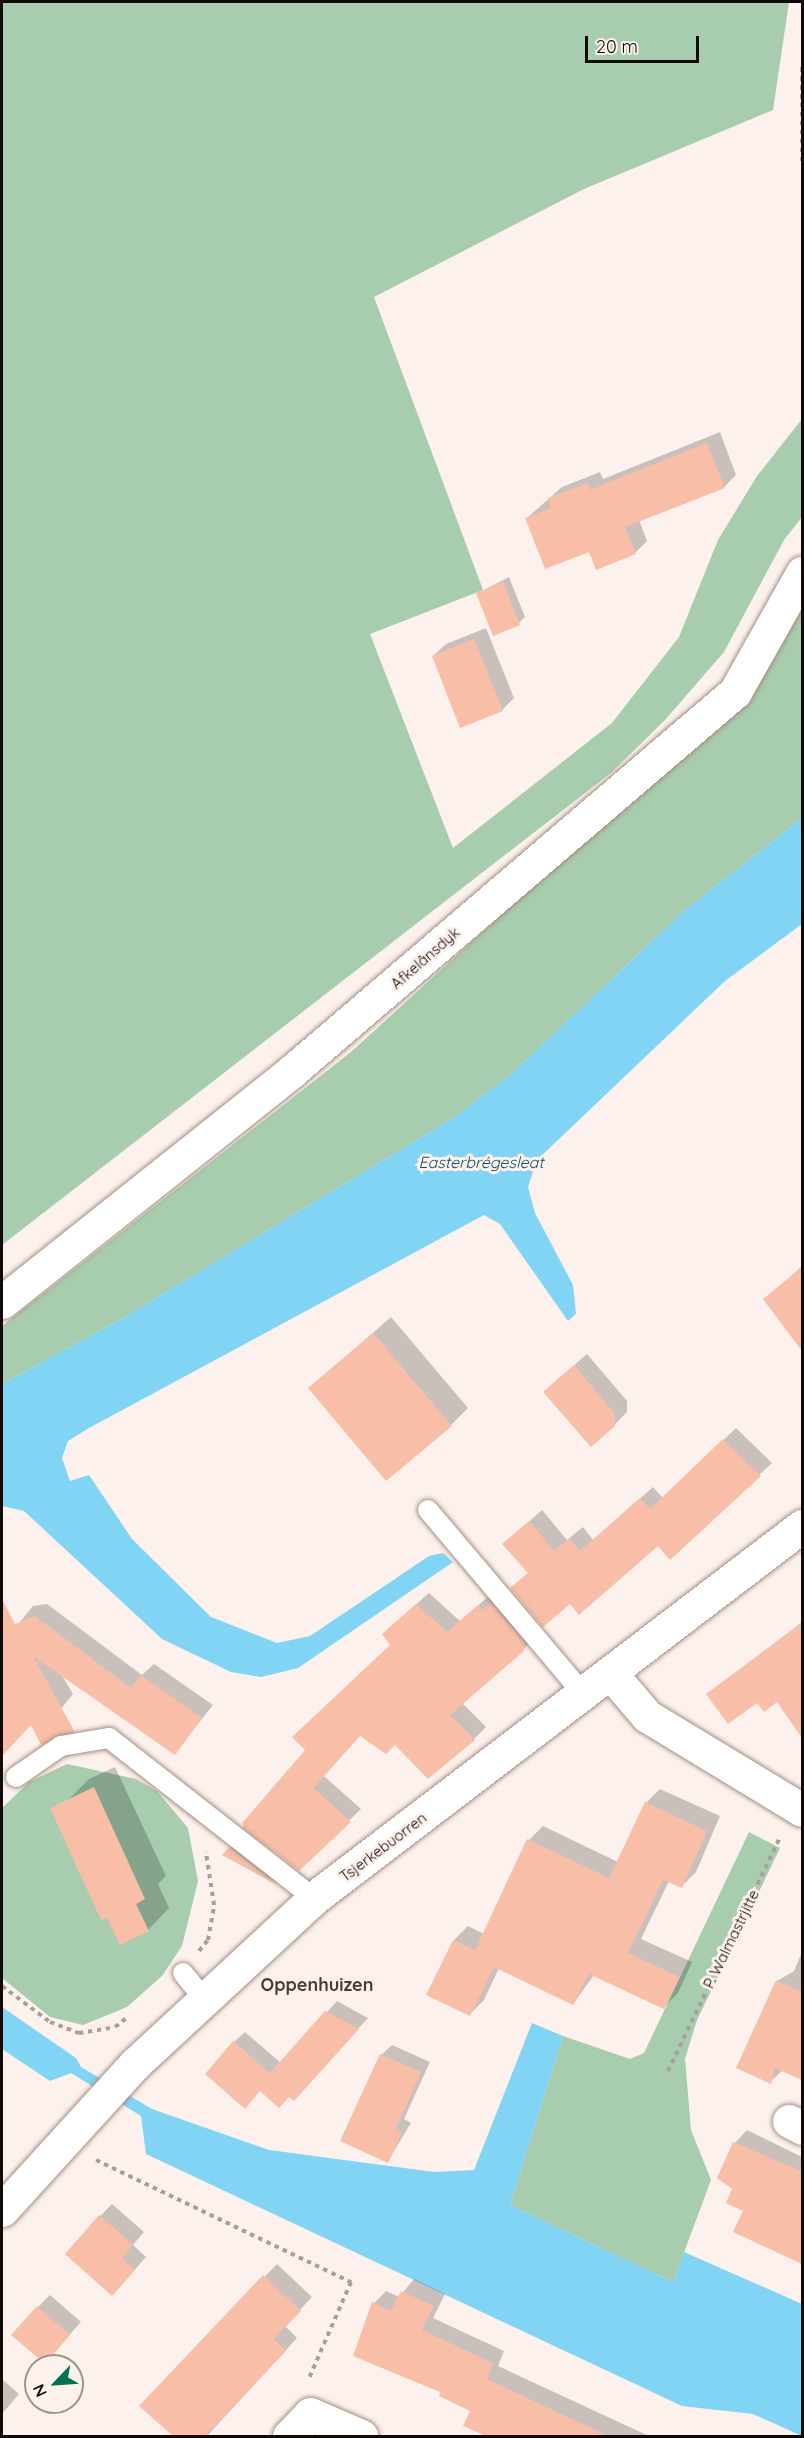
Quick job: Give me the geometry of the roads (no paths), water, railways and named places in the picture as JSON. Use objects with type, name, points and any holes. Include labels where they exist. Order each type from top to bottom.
[{"type":"street","name":"Afkelânsdyk","points":[[2,1302],[292,1071],[735,692],[802,573]]},
{"type":"street","name":"Tsjerkebuorren","points":[[2,2210],[135,2064],[206,2001],[314,1898],[585,1696],[802,1526]]},
{"type":"street","points":[[612,1675],[647,1716],[799,1809]]},
{"type":"street","points":[[299,2425],[361,2436]]},
{"type":"lane","points":[[428,1510],[585,1696]]},
{"type":"lane","points":[[16,1777],[61,1746],[109,1738],[314,1898]]},
{"type":"lane","points":[[183,1973],[206,2001]]},
{"type":"water","name":"Easterbrégesleat","points":[[802,818],[802,924],[725,981],[537,1160],[528,1187],[535,1213],[573,1285],[576,1314],[568,1321],[500,1224],[484,1215],[89,1428],[68,1441],[62,1458],[70,1481],[89,1475],[132,1539],[211,1617],[277,1643],[310,1636],[429,1556],[443,1553],[453,1562],[298,1668],[261,1677],[231,1672],[162,1639],[24,1511],[2,1506],[2,1384],[123,1318],[453,1118],[511,1074],[685,910]]},
{"type":"water","points":[[2,2007],[76,2058],[81,2067],[152,2109],[269,2150],[434,2172],[474,2170],[532,2023],[563,2036],[510,2205],[673,2282],[684,2252],[802,2304],[802,2436],[753,2414],[682,2406],[146,2154],[141,2116],[71,2073],[50,2081],[2,2049]]},
{"type":"district","name":"Oppenhuizen","points":[[317,1985]]}]
